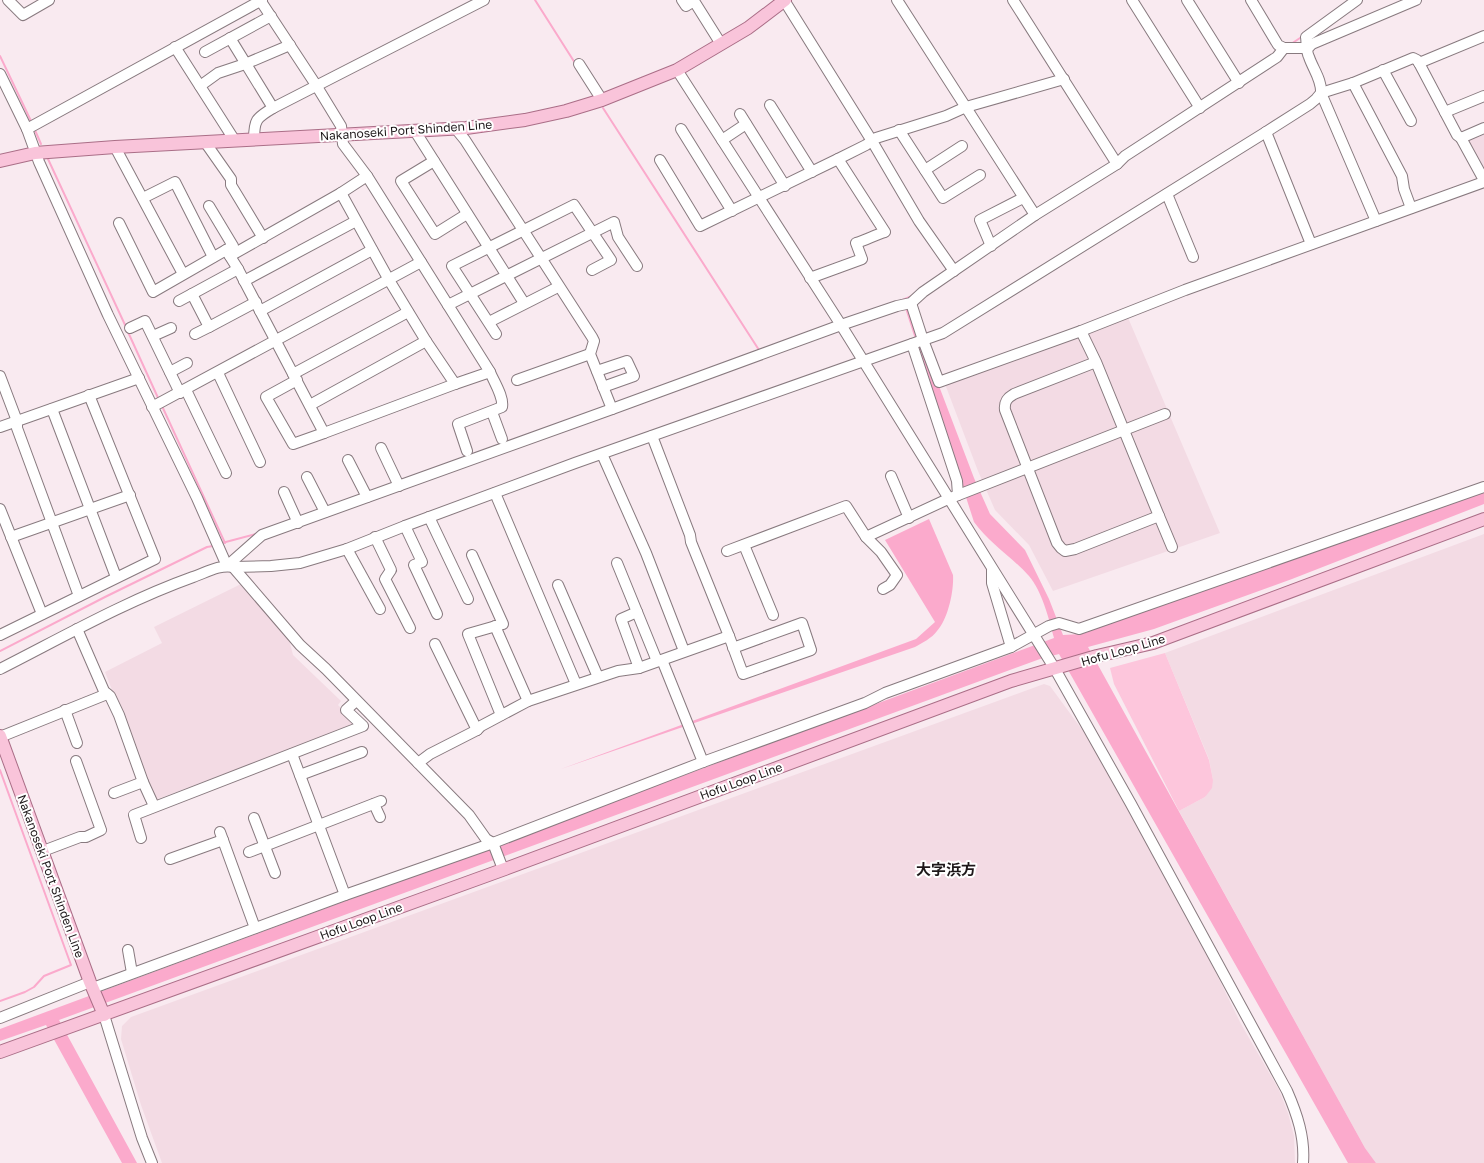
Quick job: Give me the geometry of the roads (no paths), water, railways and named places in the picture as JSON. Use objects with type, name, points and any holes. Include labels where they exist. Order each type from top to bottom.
[{"type":"main road","name":"Nakanoseki Port Shinden Line","points":[[0,160],[35,153],[456,129],[525,120],[566,111],[602,100],[677,70],[748,28],[784,0]]},
{"type":"main road","name":"Hofu Loop Line","points":[[0,1052],[66,1028],[102,1010],[503,867],[1011,681],[1097,656],[1153,643],[1484,519]]},
{"type":"main road","name":"Nakanoseki Port Shinden Line","points":[[0,736],[102,1010]]},
{"type":"street","points":[[8,0],[23,15],[49,0]]},
{"type":"street","points":[[27,129],[261,0],[340,126],[343,144],[367,176],[490,372],[503,403],[502,407],[458,424],[467,451]]},
{"type":"street","points":[[254,140],[254,125],[260,116],[272,108],[484,0]]},
{"type":"street","points":[[682,0],[686,6],[694,1],[721,44]]},
{"type":"street","points":[[784,0],[914,221]]},
{"type":"street","points":[[897,0],[1035,215]]},
{"type":"street","points":[[1013,0],[1117,164]]},
{"type":"street","points":[[1132,0],[1200,108]]},
{"type":"street","points":[[1187,0],[1239,83]]},
{"type":"street","points":[[1251,0],[1278,45],[1284,48],[1308,48],[1312,44],[1416,0]]},
{"type":"street","points":[[0,669],[105,615],[182,581],[230,566],[271,566],[300,562],[347,548],[602,454],[943,333],[1310,104],[1321,93],[1322,87],[1307,55],[1306,37],[1357,0]]},
{"type":"street","points":[[205,52],[271,16]]},
{"type":"street","points":[[1419,63],[1484,36]]},
{"type":"street","points":[[230,38],[272,108]]},
{"type":"street","points":[[200,86],[218,73],[290,45]]},
{"type":"street","points":[[175,47],[235,141]]},
{"type":"street","points":[[230,566],[262,535],[841,325],[897,306],[912,303],[923,292],[1035,215],[1117,164],[1125,156],[1277,57],[1284,48]]},
{"type":"street","points":[[916,342],[939,382],[1484,181],[1419,63],[1413,58],[1353,83],[1321,93]]},
{"type":"street","points":[[579,64],[602,100]]},
{"type":"street","points":[[677,70],[863,361],[956,496],[992,570],[1034,636],[1059,668],[1287,1091],[1294,1106],[1303,1142],[1303,1163]]},
{"type":"street","points":[[1383,70],[1411,121]]},
{"type":"street","points":[[0,74],[33,142],[35,153],[108,315],[214,537],[230,566],[300,645],[469,815],[486,839],[493,842],[503,867]]},
{"type":"street","points":[[660,160],[700,226],[785,186],[876,138],[946,116],[966,107],[1064,79]]},
{"type":"street","points":[[1353,83],[1402,176],[1404,189],[1411,208]]},
{"type":"street","points":[[1321,93],[1376,221]]},
{"type":"street","points":[[1445,112],[1484,96]]},
{"type":"street","points":[[770,105],[812,172]]},
{"type":"street","points":[[740,114],[785,186]]},
{"type":"street","points":[[722,140],[746,124]]},
{"type":"street","points":[[1460,138],[1484,128]]},
{"type":"street","points":[[456,129],[465,140],[592,337],[594,341],[590,354],[612,409]]},
{"type":"street","points":[[681,130],[732,210]]},
{"type":"street","points":[[899,130],[943,198],[980,175]]},
{"type":"street","points":[[415,131],[524,303]]},
{"type":"street","points":[[1266,132],[1311,244]]},
{"type":"street","points":[[205,142],[232,179],[231,185],[263,238]]},
{"type":"street","points":[[869,143],[954,271]]},
{"type":"street","points":[[925,170],[962,146]]},
{"type":"street","points":[[115,147],[183,274]]},
{"type":"street","points":[[810,278],[862,259],[856,243],[885,232],[838,159]]},
{"type":"street","points":[[434,161],[401,181],[435,234],[467,214]]},
{"type":"street","points":[[119,223],[153,292],[213,257],[228,253],[263,238],[367,176]]},
{"type":"street","points":[[143,198],[176,182],[213,257]]},
{"type":"street","points":[[341,193],[388,280],[426,342],[455,384]]},
{"type":"street","points":[[1167,194],[1193,257]]},
{"type":"street","points":[[990,246],[980,220],[1023,198]]},
{"type":"street","points":[[496,334],[452,266],[574,205],[611,260],[592,270]]},
{"type":"street","points":[[209,206],[233,246],[228,253]]},
{"type":"street","points":[[244,281],[356,221]]},
{"type":"street","points":[[448,305],[614,222],[618,237],[637,266]]},
{"type":"street","points":[[195,334],[258,306],[372,250]]},
{"type":"street","points":[[228,253],[324,432]]},
{"type":"street","points":[[152,407],[422,262]]},
{"type":"street","points":[[179,301],[238,269]]},
{"type":"street","points":[[489,322],[558,287]]},
{"type":"street","points":[[192,294],[209,327]]},
{"type":"street","points":[[912,303],[916,342],[957,481],[956,496]]},
{"type":"street","points":[[408,312],[295,377],[266,397],[293,444],[490,372]]},
{"type":"street","points":[[130,328],[145,321],[170,372],[183,392],[226,473]]},
{"type":"street","points":[[152,336],[171,328]]},
{"type":"street","points":[[1081,331],[1096,362],[1172,547]]},
{"type":"street","points":[[310,405],[426,342]]},
{"type":"street","points":[[517,380],[590,354]]},
{"type":"street","points":[[597,371],[627,360],[634,376],[603,387]]},
{"type":"street","points":[[1096,362],[1014,394],[1006,401],[1005,410],[1057,544],[1065,550],[1075,549],[1159,516]]},
{"type":"street","points":[[170,372],[187,363]]},
{"type":"street","points":[[218,373],[260,462]]},
{"type":"street","points":[[0,376],[17,421],[17,428],[79,596]]},
{"type":"street","points":[[0,427],[139,378]]},
{"type":"street","points":[[0,635],[155,559],[89,395]]},
{"type":"street","points":[[52,409],[116,577]]},
{"type":"street","points":[[492,412],[502,439]]},
{"type":"street","points":[[866,537],[956,496],[1165,414]]},
{"type":"street","points":[[652,436],[690,534],[691,542],[733,648],[744,674],[811,650],[802,623],[733,648]]},
{"type":"street","points":[[381,448],[399,486]]},
{"type":"street","points":[[602,454],[646,553],[684,651]]},
{"type":"street","points":[[348,460],[367,497]]},
{"type":"street","points":[[891,476],[909,518]]},
{"type":"street","points":[[308,477],[325,512]]},
{"type":"street","points":[[0,1018],[132,973],[493,842],[865,703],[885,693],[1011,647],[1054,624],[1079,629],[1484,487]]},
{"type":"street","points":[[284,492],[298,523]]},
{"type":"street","points":[[495,493],[576,684]]},
{"type":"street","points":[[11,537],[130,495]]},
{"type":"street","points":[[727,551],[846,506],[866,537],[881,552],[897,576],[890,585],[883,589]]},
{"type":"street","points":[[0,509],[42,614]]},
{"type":"street","points":[[429,517],[468,599]]},
{"type":"street","points":[[405,526],[422,562],[414,565],[437,614]]},
{"type":"street","points":[[375,537],[391,570],[385,579],[410,628]]},
{"type":"street","points":[[744,544],[773,615]]},
{"type":"street","points":[[347,548],[380,609]]},
{"type":"street","points":[[472,555],[503,624],[468,634],[501,715]]},
{"type":"street","points":[[617,563],[703,762]]},
{"type":"street","points":[[992,570],[992,583],[1011,647]]},
{"type":"street","points":[[558,585],[598,677]]},
{"type":"street","points":[[637,612],[621,619],[639,668]]},
{"type":"street","points":[[495,626],[528,701]]},
{"type":"street","points":[[77,629],[104,691],[110,696],[119,715],[143,782],[154,806]]},
{"type":"street","points":[[418,763],[430,754],[528,701],[618,671],[639,668],[729,636]]},
{"type":"street","points":[[435,644],[477,730]]},
{"type":"street","points":[[0,736],[107,694]]},
{"type":"street","points":[[142,838],[134,814],[363,726],[346,710],[356,701]]},
{"type":"street","points":[[65,710],[77,743]]},
{"type":"street","points":[[300,775],[362,752]]},
{"type":"street","points":[[292,754],[345,895]]},
{"type":"street","points":[[42,851],[101,830],[76,761]]},
{"type":"street","points":[[114,793],[143,782]]},
{"type":"street","points":[[249,852],[378,802],[380,817]]},
{"type":"street","points":[[254,818],[275,872]]},
{"type":"street","points":[[170,859],[222,836],[255,928]]},
{"type":"street","points":[[128,950],[132,973]]},
{"type":"street","points":[[102,1010],[142,1138],[152,1163]]},
{"type":"waterway","points":[[535,0],[575,63]]},
{"type":"waterway","points":[[1291,44],[1303,36]]},
{"type":"waterway","points":[[0,56],[31,121]]},
{"type":"waterway","points":[[603,108],[759,350]]},
{"type":"waterway","points":[[34,128],[41,144]]},
{"type":"waterway","points":[[48,159],[126,327]]},
{"type":"waterway","points":[[900,301],[912,296]]},
{"type":"waterway","points":[[128,332],[159,400]]},
{"type":"waterway","points":[[162,406],[225,543]]},
{"type":"waterway","points":[[222,543],[256,534]]},
{"type":"waterway","points":[[0,651],[105,597],[207,547],[213,546]]},
{"type":"waterway","points":[[0,770],[71,965],[44,976],[34,987],[25,992],[0,1001]]},
{"type":"district","name":"大字浜方","points":[[946,869]]}]
